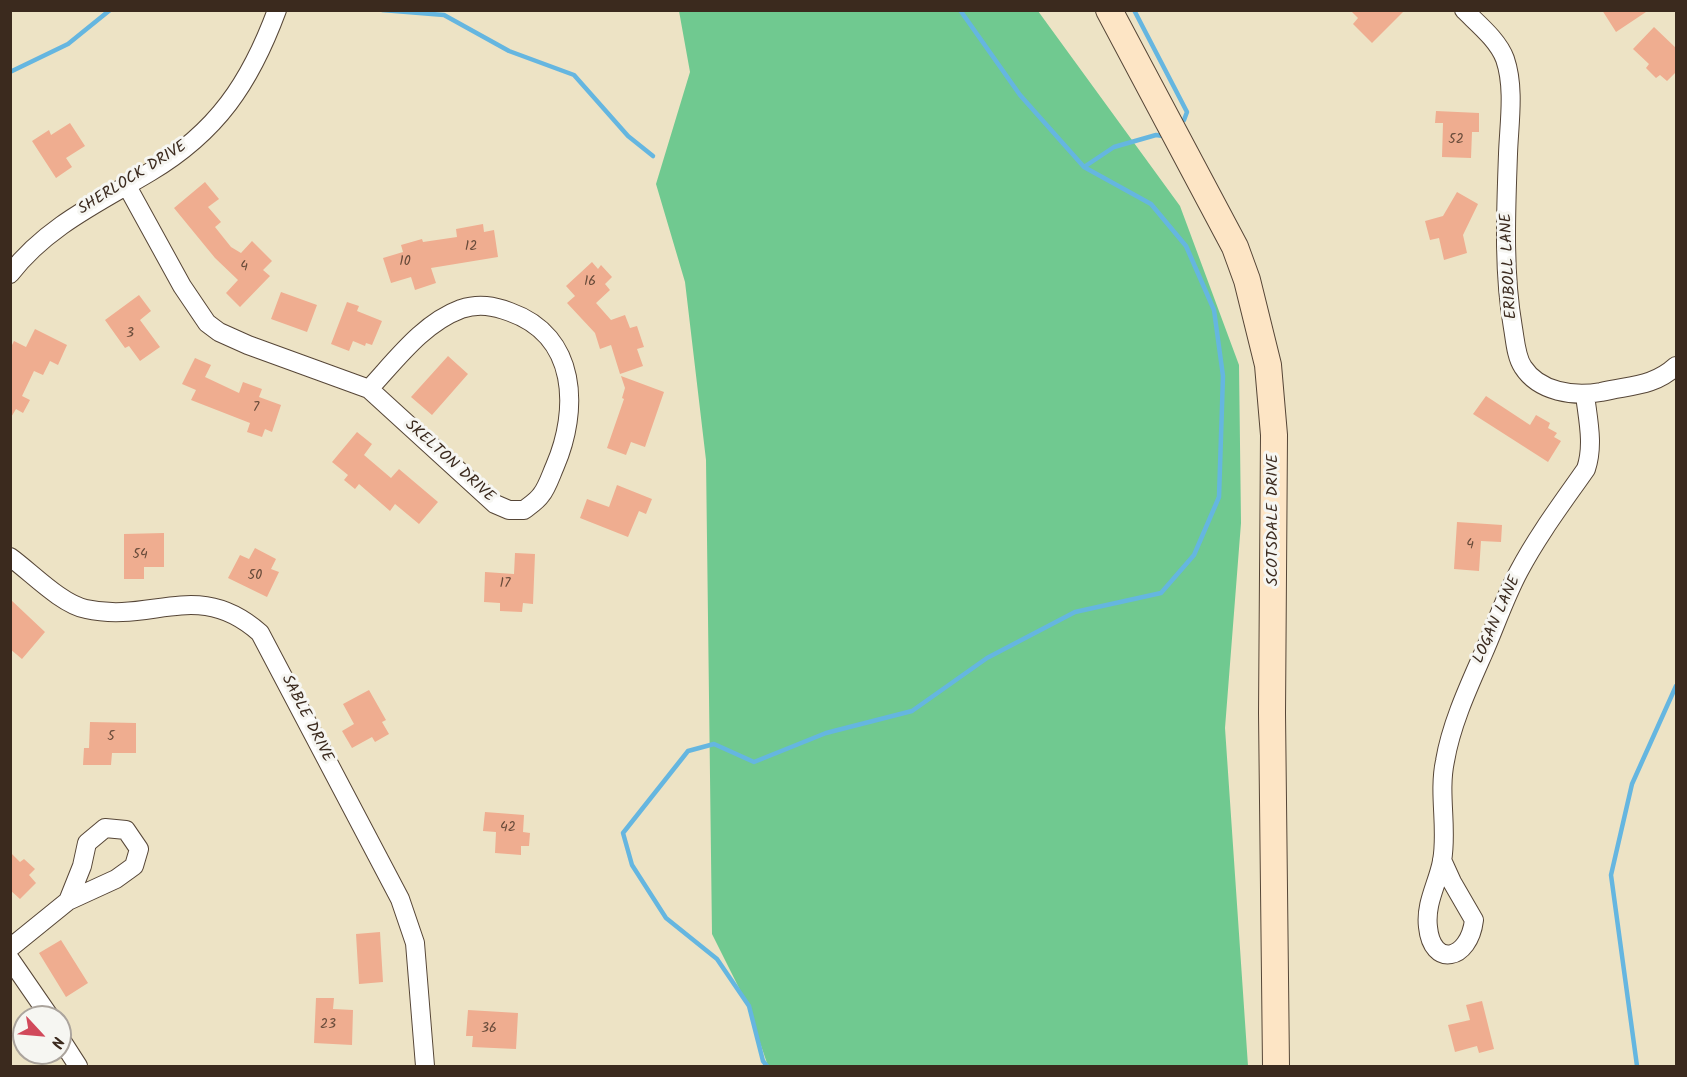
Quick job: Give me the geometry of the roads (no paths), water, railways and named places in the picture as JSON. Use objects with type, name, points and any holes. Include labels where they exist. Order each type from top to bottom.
[{"type":"street","name":"SHERLOCK DRIVE","points":[[10,274],[44,237],[69,219],[127,186],[184,149],[241,89],[265,42],[277,10]]},
{"type":"street","name":"SCOTSDALE DRIVE","points":[[1109,10],[1235,247],[1253,303],[1268,365],[1275,470],[1272,712],[1276,1066]]},
{"type":"street","name":"ERIBOLL LANE","points":[[1464,10],[1488,34],[1504,58],[1508,75],[1510,112],[1506,234],[1510,314],[1522,366],[1546,386],[1562,392],[1586,395],[1632,387],[1663,378],[1677,366]]},
{"type":"street","name":"SKELTON DRIVE","points":[[127,186],[182,286],[207,323],[219,332],[248,345],[369,389],[495,504],[509,510],[524,510],[541,495],[561,451],[569,407],[570,384],[554,345],[524,317],[485,304],[463,308],[445,316],[417,338],[369,389]]},
{"type":"street","name":"LOGAN LANE","points":[[1442,860],[1443,778],[1452,733],[1470,683],[1518,572],[1586,469],[1591,456],[1591,441],[1586,395]]},
{"type":"street","name":"SABLE DRIVE","points":[[10,557],[69,602],[83,609],[115,612],[200,604],[233,612],[260,633],[400,899],[415,943],[425,1066]]},
{"type":"street","points":[[10,948],[68,901]]},
{"type":"street","points":[[10,959],[42,1005]]},
{"type":"waterway","points":[[10,72],[68,44],[110,10]]},
{"type":"waterway","points":[[382,10],[444,15],[509,51],[574,75],[628,136],[653,156]]},
{"type":"waterway","points":[[767,1066],[763,1061],[749,1006],[717,959],[666,918],[632,865],[623,833],[688,751],[714,744],[754,762],[826,733],[912,711],[987,658],[1075,612],[1161,593],[1194,555],[1219,497],[1223,376],[1214,310],[1186,246],[1151,204],[1084,167],[1020,95],[960,10]]},
{"type":"waterway","points":[[1134,10],[1187,112],[1184,120]]},
{"type":"waterway","points":[[1084,167],[1114,147],[1156,135],[1163,136]]},
{"type":"waterway","points":[[1637,1066],[1611,875],[1632,784],[1676,686]]}]
